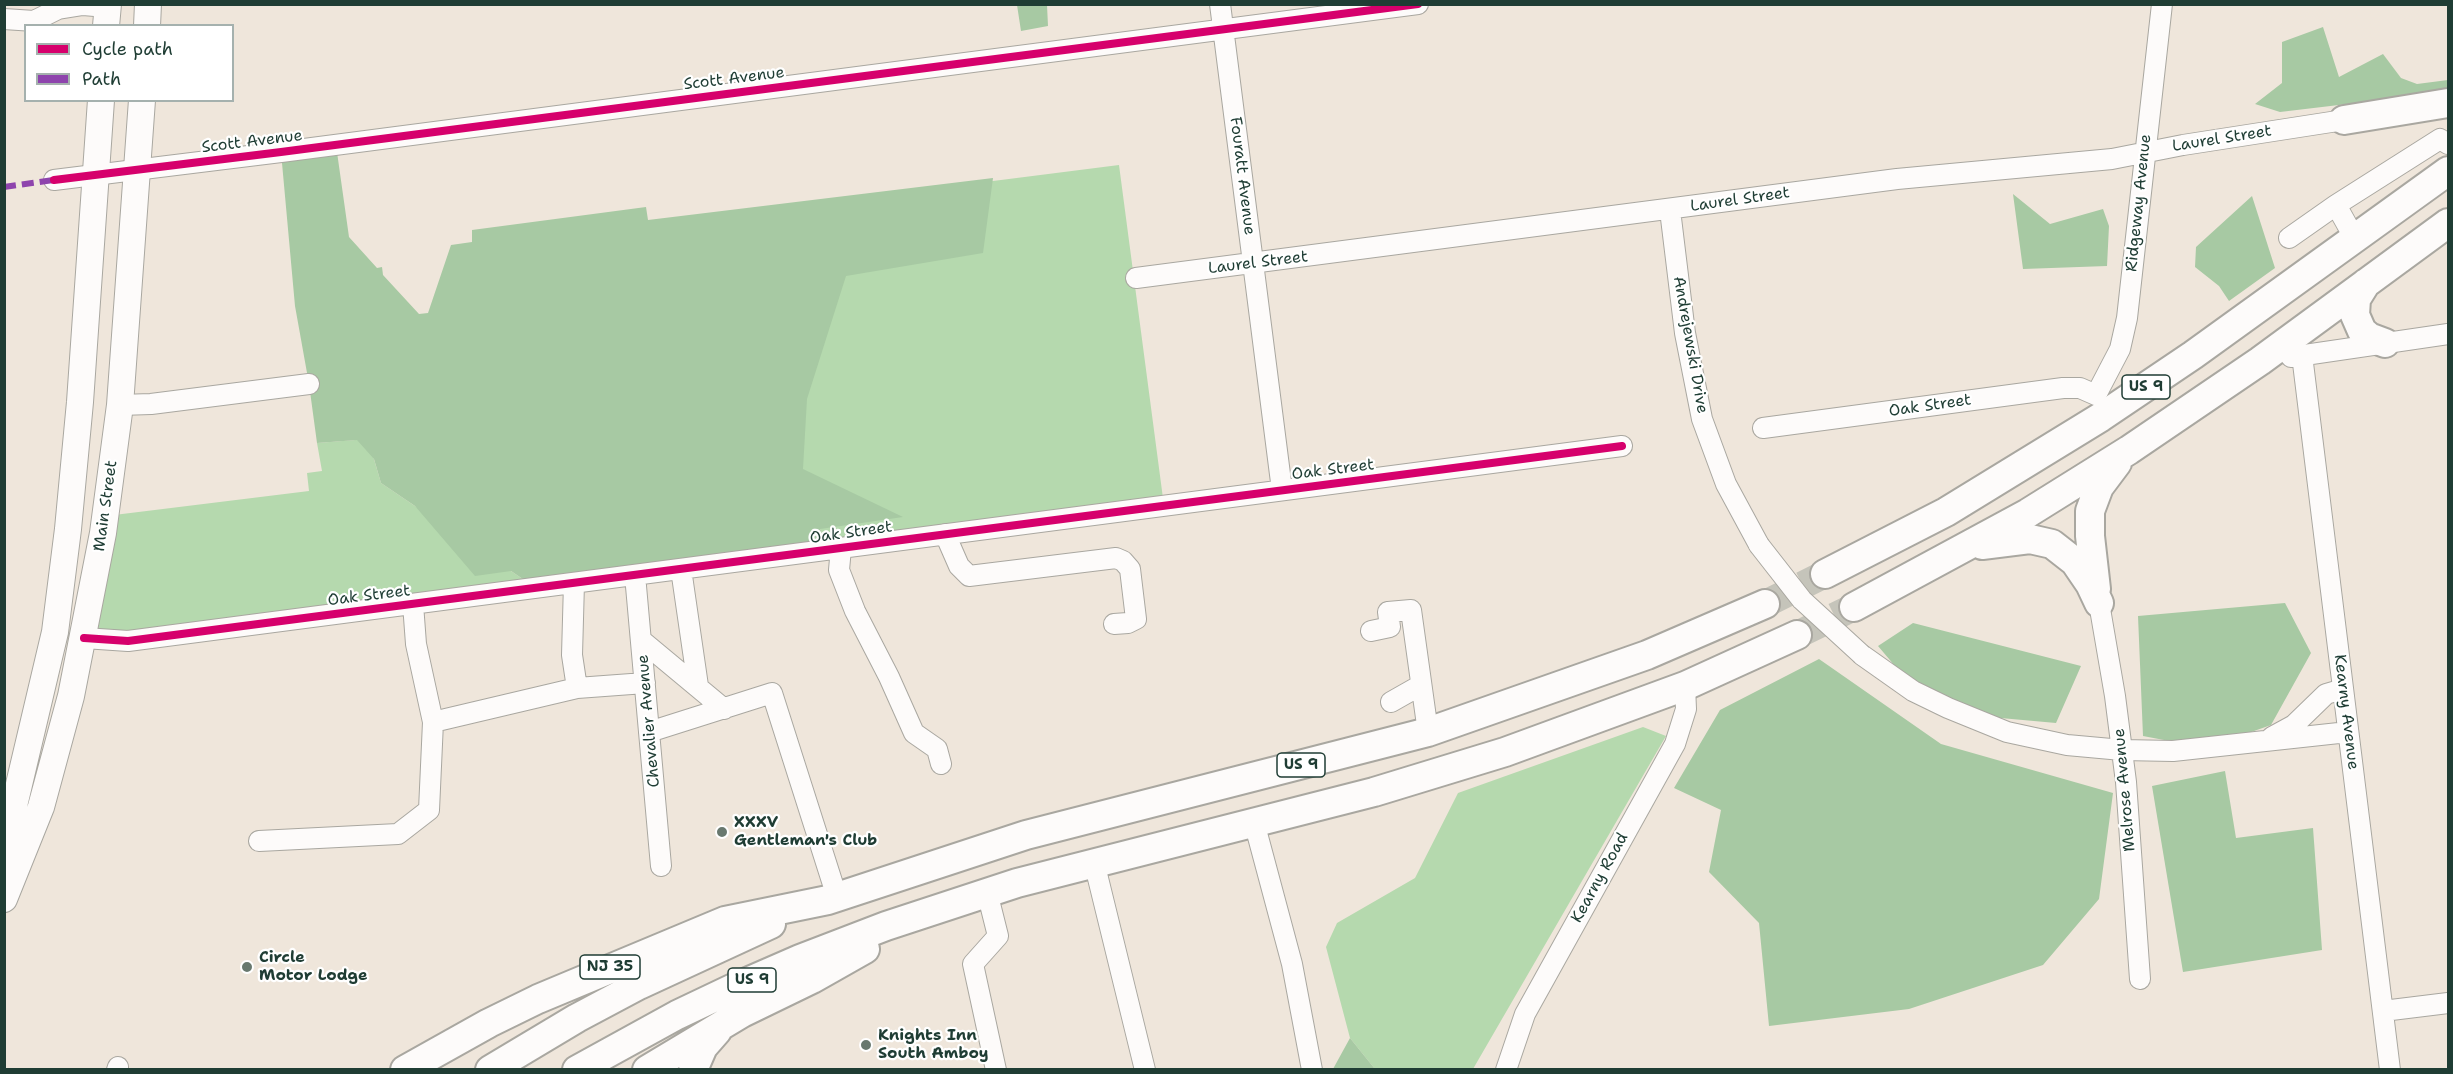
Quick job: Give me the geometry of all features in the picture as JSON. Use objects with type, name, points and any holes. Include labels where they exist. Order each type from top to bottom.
[{"type":"highway","points":[[2344,120],[2448,103]]},
{"type":"highway","name":"US 9","points":[[1825,574],[1946,512],[2053,449],[2193,356],[2448,171]]},
{"type":"highway","name":"US 9","points":[[1854,607],[2036,508],[2129,450],[2260,361],[2448,223]]},
{"type":"highway","points":[[2366,283],[2356,299],[2355,315],[2362,331],[2369,337],[2385,343]]},
{"type":"highway","points":[[2053,449],[2075,425],[2096,395]]},
{"type":"highway","points":[[2098,603],[2092,557],[2090,511],[2099,487],[2129,450]]},
{"type":"highway","points":[[1962,549],[2015,540],[2042,541],[2052,544],[2075,562],[2090,584],[2098,603]]},
{"type":"highway","name":"US 9","points":[[490,1070],[639,985],[732,941],[832,898],[1026,835],[1428,732],[1496,710],[1647,655],[1765,604]]},
{"type":"highway","name":"US 9","points":[[577,1070],[676,1015],[835,945],[987,892],[1439,773],[1566,731],[1685,686],[1797,635]]},
{"type":"highway","name":"NJ 35","points":[[405,1070],[515,1009],[646,952],[725,921],[832,898]]},
{"type":"highway","points":[[647,1070],[724,1023],[812,979],[934,910]]},
{"type":"highway","points":[[693,1070],[704,1047],[724,1023]]},
{"type":"main road","points":[[147,24],[148,4]]},
{"type":"main road","name":"Main Street","points":[[4,848],[55,632],[80,402],[101,102]]},
{"type":"main road","name":"Main Street","points":[[4,899],[41,807],[71,696],[103,533],[120,405],[142,102]]},
{"type":"main road","points":[[80,402],[120,405]]},
{"type":"main road","points":[[55,632],[84,638]]},
{"type":"street","name":"Fouratt Avenue","points":[[1220,4],[1282,490]]},
{"type":"street","name":"Scott Avenue","points":[[54,180],[1418,4]]},
{"type":"street","name":"Ridgeway Avenue","points":[[2096,395],[2115,363],[2124,334],[2162,4]]},
{"type":"street","points":[[4,19],[36,23],[58,9],[83,5],[107,12]]},
{"type":"street","name":"Laurel Street","points":[[1136,278],[1897,179],[2112,159],[2344,120]]},
{"type":"street","points":[[2289,238],[2336,205],[2440,139],[2448,144]]},
{"type":"street","points":[[2336,205],[2355,239]]},
{"type":"street","name":"Andrejewski Drive","points":[[1670,210],[1685,333],[1702,419],[1726,484],[1760,545],[1802,600],[1862,656],[1930,700],[2007,732],[2067,745],[2122,750],[2173,751],[2348,732]]},
{"type":"street","points":[[2260,361],[2448,334]]},
{"type":"street","name":"Kearny Avenue","points":[[2302,355],[2390,1070]]},
{"type":"street","points":[[120,405],[152,404],[309,384]]},
{"type":"street","name":"Oak Street","points":[[1763,428],[2063,388],[2080,388],[2096,395]]},
{"type":"street","name":"Oak Street","points":[[84,638],[129,642],[1622,446]]},
{"type":"street","points":[[945,534],[959,566],[969,576],[1116,558],[1123,561],[1130,569],[1136,619],[1128,623],[1114,624]]},
{"type":"street","points":[[841,548],[839,570],[855,610],[914,733],[937,749],[941,764]]},
{"type":"street","points":[[681,569],[698,686]]},
{"type":"street","name":"Chevalier Avenue","points":[[635,575],[661,866]]},
{"type":"street","points":[[574,583],[572,655],[577,688]]},
{"type":"street","name":"Melrose Avenue","points":[[2098,603],[2122,750],[2140,979]]},
{"type":"street","points":[[259,841],[398,834],[429,810],[433,722],[416,644],[413,604]]},
{"type":"street","points":[[1371,631],[1390,627],[1388,612],[1411,610],[1428,732]]},
{"type":"street","points":[[641,640],[724,709]]},
{"type":"street","points":[[433,722],[577,688],[645,682]]},
{"type":"street","points":[[1391,702],[1421,685]]},
{"type":"street","name":"Kearny Road","points":[[1506,1070],[1525,1014],[1675,744],[1686,709],[1685,686]]},
{"type":"street","name":"Andrejewski Drive","points":[[2259,741],[2294,725],[2326,694],[2343,689]]},
{"type":"street","points":[[650,732],[772,693],[832,898]]},
{"type":"street","points":[[1254,822],[1292,963],[1312,1070]]},
{"type":"street","points":[[1094,862],[1145,1070]]},
{"type":"street","points":[[987,892],[998,936],[973,964],[996,1070]]},
{"type":"street","points":[[2384,1011],[2448,1003]]},
{"type":"green space","points":[[1017,5],[1047,5],[1048,26],[1021,31]]},
{"type":"green space","points":[[2323,27],[2339,77],[2383,54],[2401,78],[2417,84],[2448,80],[2448,92],[2280,112],[2255,104],[2282,83],[2282,42]]},
{"type":"green space","points":[[336,145],[349,237],[377,268],[382,267],[383,275],[419,314],[428,313],[451,245],[472,242],[472,230],[646,207],[648,220],[993,178],[983,253],[846,276],[807,399],[803,469],[903,517],[820,529],[830,549],[536,588],[511,571],[475,576],[415,506],[381,483],[374,459],[357,440],[317,443],[295,306],[281,152]]},
{"type":"green space","points":[[1119,165],[1164,506],[830,549],[767,424],[812,204]]},
{"type":"green space","points":[[2013,194],[2050,224],[2103,209],[2109,226],[2107,266],[2023,269]]},
{"type":"green space","points":[[2252,196],[2275,268],[2229,301],[2219,286],[2195,267],[2196,247]]},
{"type":"green space","points":[[368,439],[381,483],[536,588],[84,638],[106,516],[309,491],[307,473],[322,471],[317,443]]},
{"type":"green space","points":[[2285,603],[2311,653],[2271,725],[2206,748],[2143,736],[2138,616]]},
{"type":"green space","points":[[1913,623],[2081,666],[2056,723],[1934,712],[1878,646]]},
{"type":"green space","points":[[1819,659],[1941,744],[2113,793],[2099,899],[2043,965],[1909,1009],[1769,1026],[1759,923],[1709,872],[1721,810],[1674,788],[1720,710]]},
{"type":"green space","points":[[1643,727],[1666,736],[1473,1069],[1375,1069],[1350,1038],[1326,947],[1337,923],[1415,878],[1458,793]]},
{"type":"green space","points":[[2225,771],[2236,838],[2313,828],[2322,950],[2183,972],[2152,786]]},
{"type":"green space","points":[[1350,1038],[1375,1069],[1333,1069]]},
{"type":"tunnel","points":[[1765,604],[1825,574]]},
{"type":"tunnel","points":[[1797,635],[1854,607]]},
{"type":"marked path","points":[[4,187],[54,180]]},
{"type":"cycle path","points":[[54,180],[1418,4]]},
{"type":"cycle path","points":[[84,638],[128,641],[1622,446]]},
{"type":"place","name":"XXXV Gentleman's Club","points":[[722,832]]},
{"type":"place","name":"Circle Motor Lodge","points":[[247,967]]},
{"type":"place","name":"Knights Inn South Amboy","points":[[866,1045]]}]
